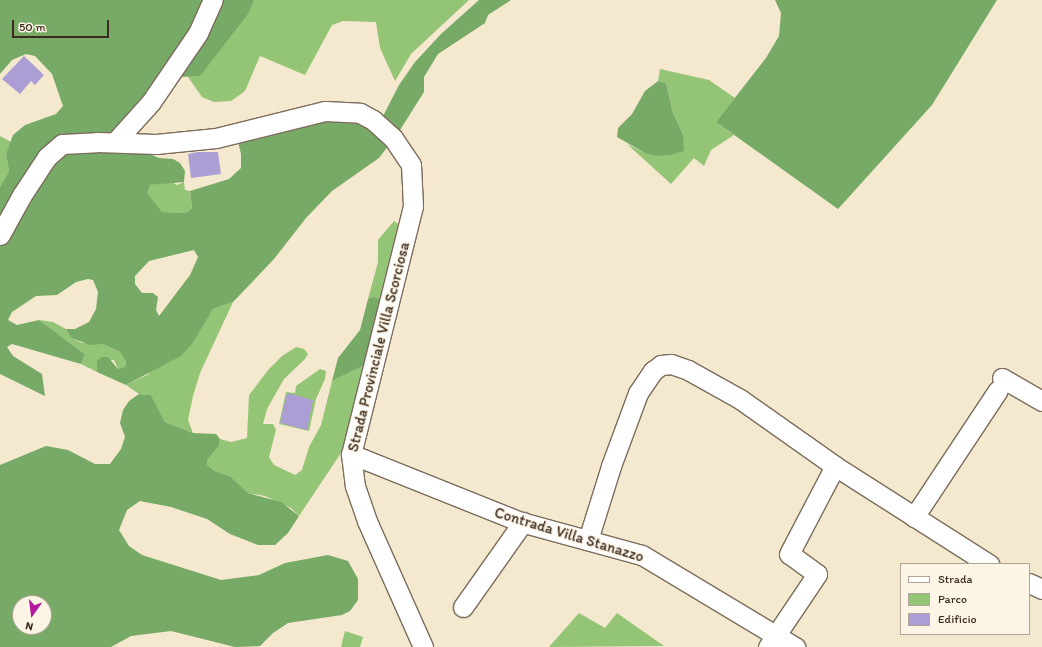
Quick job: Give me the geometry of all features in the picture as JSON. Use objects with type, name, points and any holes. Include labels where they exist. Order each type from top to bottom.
[{"type":"street","points":[[0,236],[22,194],[47,157],[62,144],[115,142],[151,102],[198,33],[213,0]]},
{"type":"street","name":"Strada Provinciale Villa Scorciosa","points":[[115,142],[156,144],[216,138],[325,111],[360,114],[373,120],[393,138],[411,165],[413,206],[351,454],[355,486],[367,521],[423,647]]},
{"type":"street","points":[[588,540],[611,466],[638,393],[653,371],[661,366],[671,364],[688,370],[740,399],[835,466],[987,563]]},
{"type":"street","points":[[914,516],[1000,384],[1042,401]]},
{"type":"street","name":"Contrada Villa Stanazzo","points":[[351,454],[523,522],[642,555],[773,641],[795,647]]},
{"type":"street","points":[[773,641],[817,574],[789,554],[835,466]]},
{"type":"street","points":[[463,607],[523,522]]},
{"type":"street","points":[[1030,583],[1042,589]]},
{"type":"green space","points":[[0,0],[212,0],[122,133],[80,134],[56,141],[0,228],[0,187],[9,171],[6,154],[13,135],[25,125],[56,114],[63,106],[52,74],[35,56],[26,54],[12,60],[0,74]]},
{"type":"green space","points":[[215,0],[254,0],[248,14],[200,76],[182,77],[176,69]]},
{"type":"green space","points":[[233,0],[469,0],[411,54],[395,81],[380,48],[376,22],[343,21],[332,25],[305,75],[260,56],[245,91],[231,101],[214,102],[202,97],[188,77]]},
{"type":"green space","points":[[479,0],[511,0],[488,15],[485,23],[438,54],[424,77],[424,92],[400,130],[403,138],[382,118],[399,85],[415,62],[441,34]]},
{"type":"green space","points":[[775,0],[997,0],[932,105],[838,209],[716,122],[766,58],[779,36],[781,13]]},
{"type":"green space","points":[[660,69],[709,80],[735,98],[716,122],[734,135],[711,150],[704,166],[694,158],[671,184],[627,144],[645,153],[683,134],[673,113],[666,83],[658,81]]},
{"type":"green space","points":[[658,81],[666,83],[673,113],[683,134],[684,151],[670,155],[656,156],[645,153],[617,137],[618,128],[632,114],[645,91]]},
{"type":"green space","points":[[332,118],[357,121],[375,132],[389,145],[379,158],[332,191],[306,218],[274,259],[233,302],[213,309],[192,344],[181,356],[126,385],[97,372],[97,361],[102,357],[108,357],[118,369],[125,367],[126,361],[120,352],[103,344],[90,345],[71,338],[66,329],[75,329],[89,322],[96,309],[98,292],[93,280],[88,279],[76,282],[57,295],[36,296],[12,312],[8,320],[17,325],[39,320],[85,354],[81,364],[12,344],[7,347],[13,356],[42,374],[45,396],[0,374],[0,244],[56,153],[76,148],[145,152],[159,158],[173,159],[180,163],[185,171],[184,182],[150,185],[147,193],[162,212],[186,213],[192,208],[190,191],[229,179],[241,168],[241,154],[237,138]],"holes":[[[194,250],[198,257],[190,275],[159,316],[156,310],[158,297],[153,293],[142,293],[135,284],[135,276],[149,261]]]},
{"type":"green space","points":[[0,136],[11,142],[6,154],[9,171],[0,187]]},
{"type":"green space","points":[[172,182],[177,185],[184,182],[185,190],[190,191],[192,208],[186,213],[162,212],[146,193],[150,185]]},
{"type":"green space","points":[[394,221],[399,225],[383,300],[368,299],[378,262],[378,240]]},
{"type":"green space","points":[[374,297],[383,300],[367,364],[332,381],[338,358],[360,330],[368,299]]},
{"type":"green space","points":[[233,302],[200,373],[188,420],[193,433],[165,422],[151,395],[139,394],[126,385],[147,375],[204,323],[213,309]]},
{"type":"green space","points":[[39,320],[53,322],[66,329],[71,338],[82,343],[103,344],[120,352],[126,360],[125,368],[118,369],[114,360],[97,361],[97,372],[81,364],[85,354]]},
{"type":"green space","points":[[296,347],[304,349],[308,354],[305,359],[284,379],[267,409],[263,424],[273,424],[276,430],[269,457],[274,465],[295,475],[302,470],[309,447],[321,425],[332,381],[367,364],[345,447],[299,516],[291,508],[265,496],[248,493],[230,476],[215,471],[207,465],[208,459],[219,446],[220,439],[231,442],[247,438],[249,395],[269,369],[282,356]]},
{"type":"green space","points":[[320,369],[326,371],[325,379],[316,399],[309,431],[279,424],[286,392],[295,393],[296,386]]},
{"type":"green space","points":[[139,394],[151,395],[165,422],[193,433],[216,434],[220,439],[219,446],[208,459],[207,465],[215,471],[230,476],[248,493],[281,502],[299,516],[288,533],[275,545],[258,545],[230,534],[207,519],[171,507],[140,501],[127,510],[119,530],[129,546],[142,555],[221,580],[259,575],[285,563],[328,555],[348,561],[358,579],[358,600],[350,611],[342,615],[288,623],[273,633],[260,646],[235,647],[171,631],[131,636],[111,647],[0,647],[0,465],[46,446],[68,450],[95,464],[110,464],[121,449],[125,437],[120,423],[123,410],[129,401]]},
{"type":"green space","points":[[579,613],[605,628],[617,613],[664,646],[549,647]]},
{"type":"green space","points":[[345,631],[363,637],[360,647],[341,647]]},
{"type":"building","points":[[24,56],[44,75],[35,85],[31,81],[20,94],[2,79]]},
{"type":"building","points":[[198,152],[218,152],[221,174],[191,178],[188,154]]},
{"type":"building","points":[[287,393],[313,400],[307,430],[280,423]]}]
